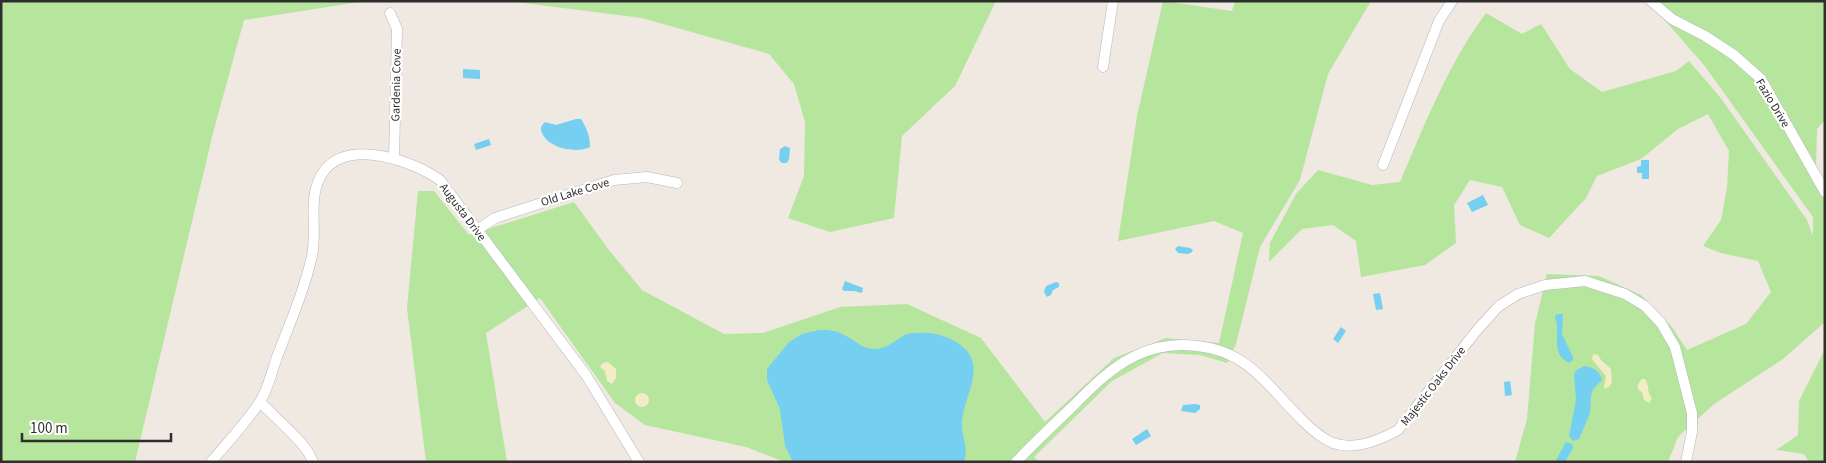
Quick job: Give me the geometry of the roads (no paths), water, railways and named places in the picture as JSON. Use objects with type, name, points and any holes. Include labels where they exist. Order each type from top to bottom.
[{"type":"street","points":[[1103,67],[1113,1]]},
{"type":"street","points":[[1383,165],[1439,20],[1452,1]]},
{"type":"street","name":"Fazio Drive","points":[[1651,1],[1672,19],[1705,36],[1734,55],[1761,80],[1825,192]]},
{"type":"street","name":"Gardenia Cove","points":[[390,13],[397,29],[394,159]]},
{"type":"street","name":"Augusta Drive","points":[[211,462],[260,402],[305,283],[313,252],[314,203],[317,183],[325,169],[336,161],[350,155],[364,154],[394,159],[426,170],[440,180],[586,375],[639,462]]},
{"type":"street","name":"Old Lake Cove","points":[[477,230],[495,218],[614,180],[647,177],[677,183]]},
{"type":"street","name":"Majestic Oaks Drive","points":[[1016,462],[1094,385],[1118,366],[1150,350],[1170,345],[1204,346],[1224,351],[1243,361],[1267,382],[1296,415],[1318,436],[1335,444],[1368,443],[1398,430],[1478,329],[1499,306],[1518,294],[1545,285],[1585,281],[1626,294],[1645,306],[1661,323],[1674,347],[1692,413],[1692,432],[1686,462]]},
{"type":"street","points":[[260,402],[311,455],[313,462]]},
{"type":"water","points":[[463,69],[480,70],[480,79],[463,78]]},
{"type":"water","points":[[581,119],[585,126],[589,136],[590,147],[570,150],[556,146],[545,138],[542,133],[541,127],[545,122],[556,125]]},
{"type":"water","points":[[489,139],[491,145],[476,150],[474,144]]},
{"type":"water","points":[[785,146],[790,148],[789,159],[787,163],[782,163],[779,160],[780,149]]},
{"type":"water","points":[[1641,160],[1649,160],[1649,179],[1642,179],[1642,173],[1637,173],[1637,167],[1641,166]]},
{"type":"water","points":[[1483,195],[1488,205],[1472,212],[1467,203]]},
{"type":"water","points":[[1178,246],[1193,250],[1188,254],[1178,253],[1175,249]]},
{"type":"water","points":[[845,281],[863,288],[862,293],[844,291],[842,289]]},
{"type":"water","points":[[1056,282],[1059,283],[1059,287],[1053,290],[1051,295],[1047,297],[1044,292],[1046,286]]},
{"type":"water","points":[[1380,293],[1383,309],[1376,310],[1373,294]]},
{"type":"water","points":[[1563,314],[1562,334],[1573,357],[1573,360],[1569,363],[1558,352],[1555,315]]},
{"type":"water","points":[[1341,327],[1346,331],[1338,343],[1333,339]]},
{"type":"water","points":[[819,330],[838,332],[870,349],[879,349],[887,346],[907,334],[930,333],[948,338],[966,350],[972,359],[974,368],[962,421],[966,451],[964,462],[793,462],[785,446],[780,409],[767,380],[767,369],[789,342],[802,334]]},
{"type":"water","points":[[1584,366],[1596,370],[1602,380],[1593,389],[1590,413],[1579,439],[1573,441],[1569,436],[1576,400],[1574,375],[1575,371]]},
{"type":"water","points":[[1510,381],[1512,395],[1505,396],[1504,382]]},
{"type":"water","points":[[1183,405],[1200,405],[1200,409],[1195,413],[1181,411]]},
{"type":"water","points":[[1147,429],[1151,436],[1136,445],[1132,439]]},
{"type":"water","points":[[1566,442],[1572,444],[1573,448],[1565,462],[1555,462]]}]
